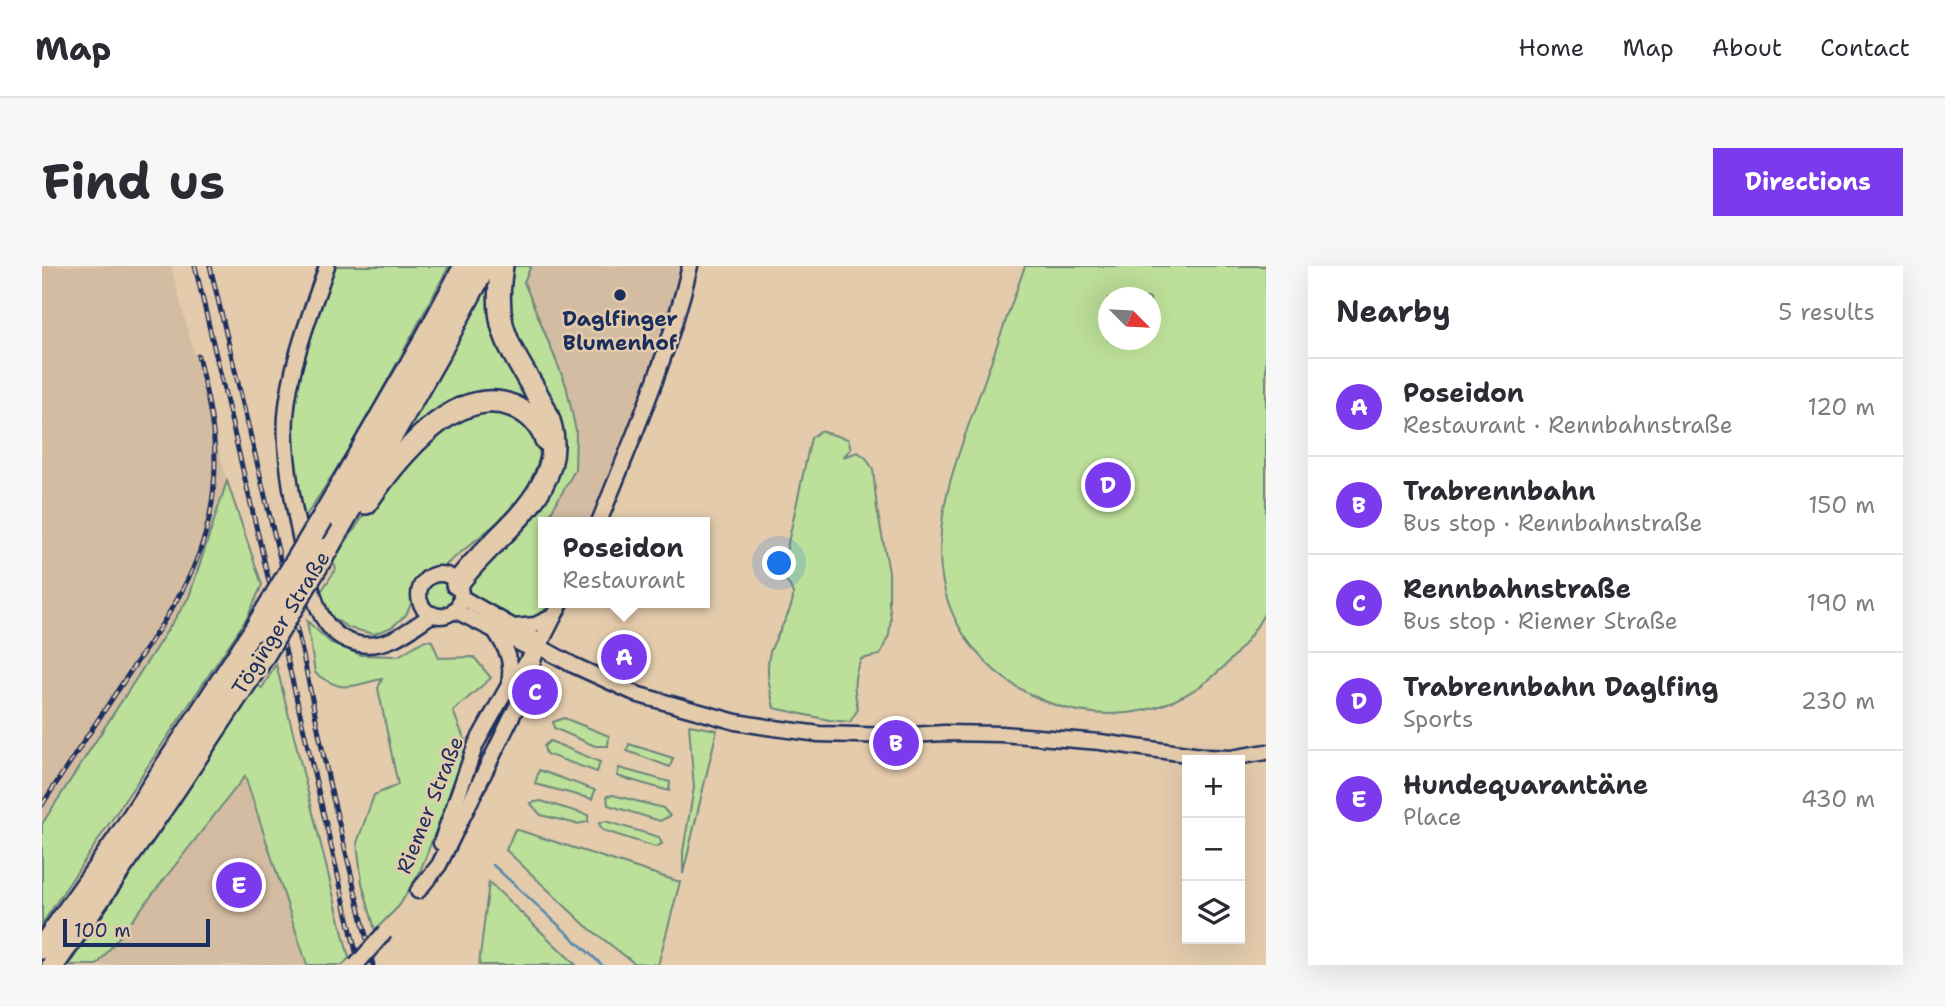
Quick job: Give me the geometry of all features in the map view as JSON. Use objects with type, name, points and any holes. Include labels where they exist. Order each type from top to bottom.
[{"type":"highway","name":"Töginger Straße","points":[[42,948],[118,840],[255,630],[423,344],[465,266]]},
{"type":"highway","name":"Töginger Straße","points":[[53,965],[260,661],[440,351],[485,266]]},
{"type":"highway","points":[[454,591],[478,557],[522,514],[546,476],[551,458],[553,429],[503,325],[499,292],[502,266]]},
{"type":"highway","points":[[327,549],[340,543],[375,491],[422,437],[449,415],[463,408],[497,402],[526,412],[545,436],[551,458]]},
{"type":"street","points":[[327,266],[296,360],[286,414],[286,442],[299,531],[316,605],[332,631],[347,640],[366,645],[384,643],[406,632],[427,610]]},
{"type":"street","points":[[601,517],[660,369],[690,266]]},
{"type":"street","points":[[427,610],[420,592],[431,576],[533,638],[537,649]]},
{"type":"street","points":[[427,610],[444,615],[454,591]]},
{"type":"street","points":[[454,591],[494,631],[504,645],[510,658],[509,685]]},
{"type":"street","points":[[514,626],[535,625],[557,609]]},
{"type":"street","name":"Riemer Straße","points":[[537,649],[509,685],[472,753],[451,818],[418,891],[439,865],[520,700],[537,649],[557,609]]},
{"type":"street","points":[[494,631],[639,695],[736,722],[767,727],[819,734],[1002,734],[1100,742],[1208,758],[1231,758],[1266,752]]},
{"type":"street","points":[[356,965],[385,932]]},
{"type":"shaded area","points":[[42,266],[171,266],[227,481],[189,597],[42,824]]},
{"type":"shaded area","points":[[531,266],[683,266],[654,363],[590,517],[552,517],[551,512],[575,470],[524,282]]},
{"type":"shaded area","points":[[245,776],[307,965],[97,965],[135,916]]},
{"type":"green space","points":[[334,266],[449,266],[361,427],[303,520],[292,459],[291,404],[305,346]]},
{"type":"green space","points":[[507,266],[531,266],[524,282],[566,385],[576,431],[575,470],[551,512],[552,517],[538,517],[538,608],[546,608],[542,615],[517,624],[467,593],[465,584],[558,469],[508,331]]},
{"type":"green space","points":[[1025,266],[1266,266],[1266,611],[1227,664],[1202,685],[1173,701],[1136,712],[1098,713],[1060,706],[1025,692],[994,670],[969,642],[950,608],[941,570],[940,548],[945,503],[964,438]]},
{"type":"green space","points":[[492,274],[546,423],[497,395],[416,432],[408,430]]},
{"type":"green space","points":[[509,409],[537,438],[540,457],[526,492],[499,521],[443,567],[423,573],[415,580],[412,602],[406,615],[392,627],[374,634],[349,628],[330,616],[320,593],[336,569],[333,561],[374,500],[430,435],[454,417]]},
{"type":"green space","points":[[820,431],[848,439],[851,449],[843,457],[858,452],[873,469],[877,509],[889,572],[889,635],[880,655],[861,659],[855,684],[858,709],[850,722],[774,708],[769,680],[770,652],[793,600],[791,589],[781,575],[811,438]]},
{"type":"green space","points":[[227,481],[262,585],[247,618],[42,924],[42,824],[189,597]]},
{"type":"green space","points":[[440,580],[451,584],[455,595],[451,606],[440,610],[429,606],[425,595],[429,584]]},
{"type":"green space","points":[[307,621],[331,643],[361,655],[398,656],[425,640],[432,641],[439,658],[474,657],[491,678],[453,711],[468,748],[419,874],[399,906],[375,930],[362,883],[357,843],[374,795],[398,785],[378,688],[382,679],[348,687],[334,684],[315,673]]},
{"type":"green space","points":[[276,664],[349,958],[343,965],[307,965],[245,776],[97,965],[69,965],[255,684],[262,688]]},
{"type":"green space","points":[[564,718],[609,736],[608,746],[595,746],[554,728],[553,722]]},
{"type":"green space","points":[[689,725],[717,730],[683,874],[683,851],[694,788]]},
{"type":"green space","points":[[550,741],[600,762],[597,772],[546,754],[544,746]]},
{"type":"green space","points":[[629,744],[673,758],[670,767],[627,751]]},
{"type":"green space","points":[[619,768],[670,782],[669,791],[617,776]]},
{"type":"green space","points":[[539,770],[595,790],[592,799],[535,784]]},
{"type":"green space","points":[[613,795],[663,808],[670,816],[660,821],[608,805],[607,796]]},
{"type":"green space","points":[[541,801],[588,815],[588,822],[577,824],[541,815],[530,803]]},
{"type":"green space","points":[[605,821],[659,837],[662,844],[655,847],[602,830],[599,823]]},
{"type":"green space","points":[[515,829],[680,882],[658,965],[634,963],[585,925],[506,850]]},
{"type":"green space","points":[[489,882],[576,965],[479,965]]},
{"type":"waterway","points":[[493,865],[602,965]]},
{"type":"railway","points":[[195,266],[359,965]]},
{"type":"railway","points":[[210,266],[303,655],[329,782],[373,965]]},
{"type":"railway","points":[[42,805],[158,631],[199,554],[208,526],[213,496],[215,449],[198,356]]},
{"type":"place","name":"Daglfinger Blumenhof","points":[[620,295]]},
{"type":"place","name":"Trabrennbahn Daglfing","points":[[1108,485]]},
{"type":"place","name":"Poseidon","points":[[624,657]]},
{"type":"place","name":"Rennbahnstraße","points":[[535,692]]},
{"type":"place","name":"Trabrennbahn","points":[[896,743]]},
{"type":"place","name":"Hundequarantäne","points":[[239,885]]}]
